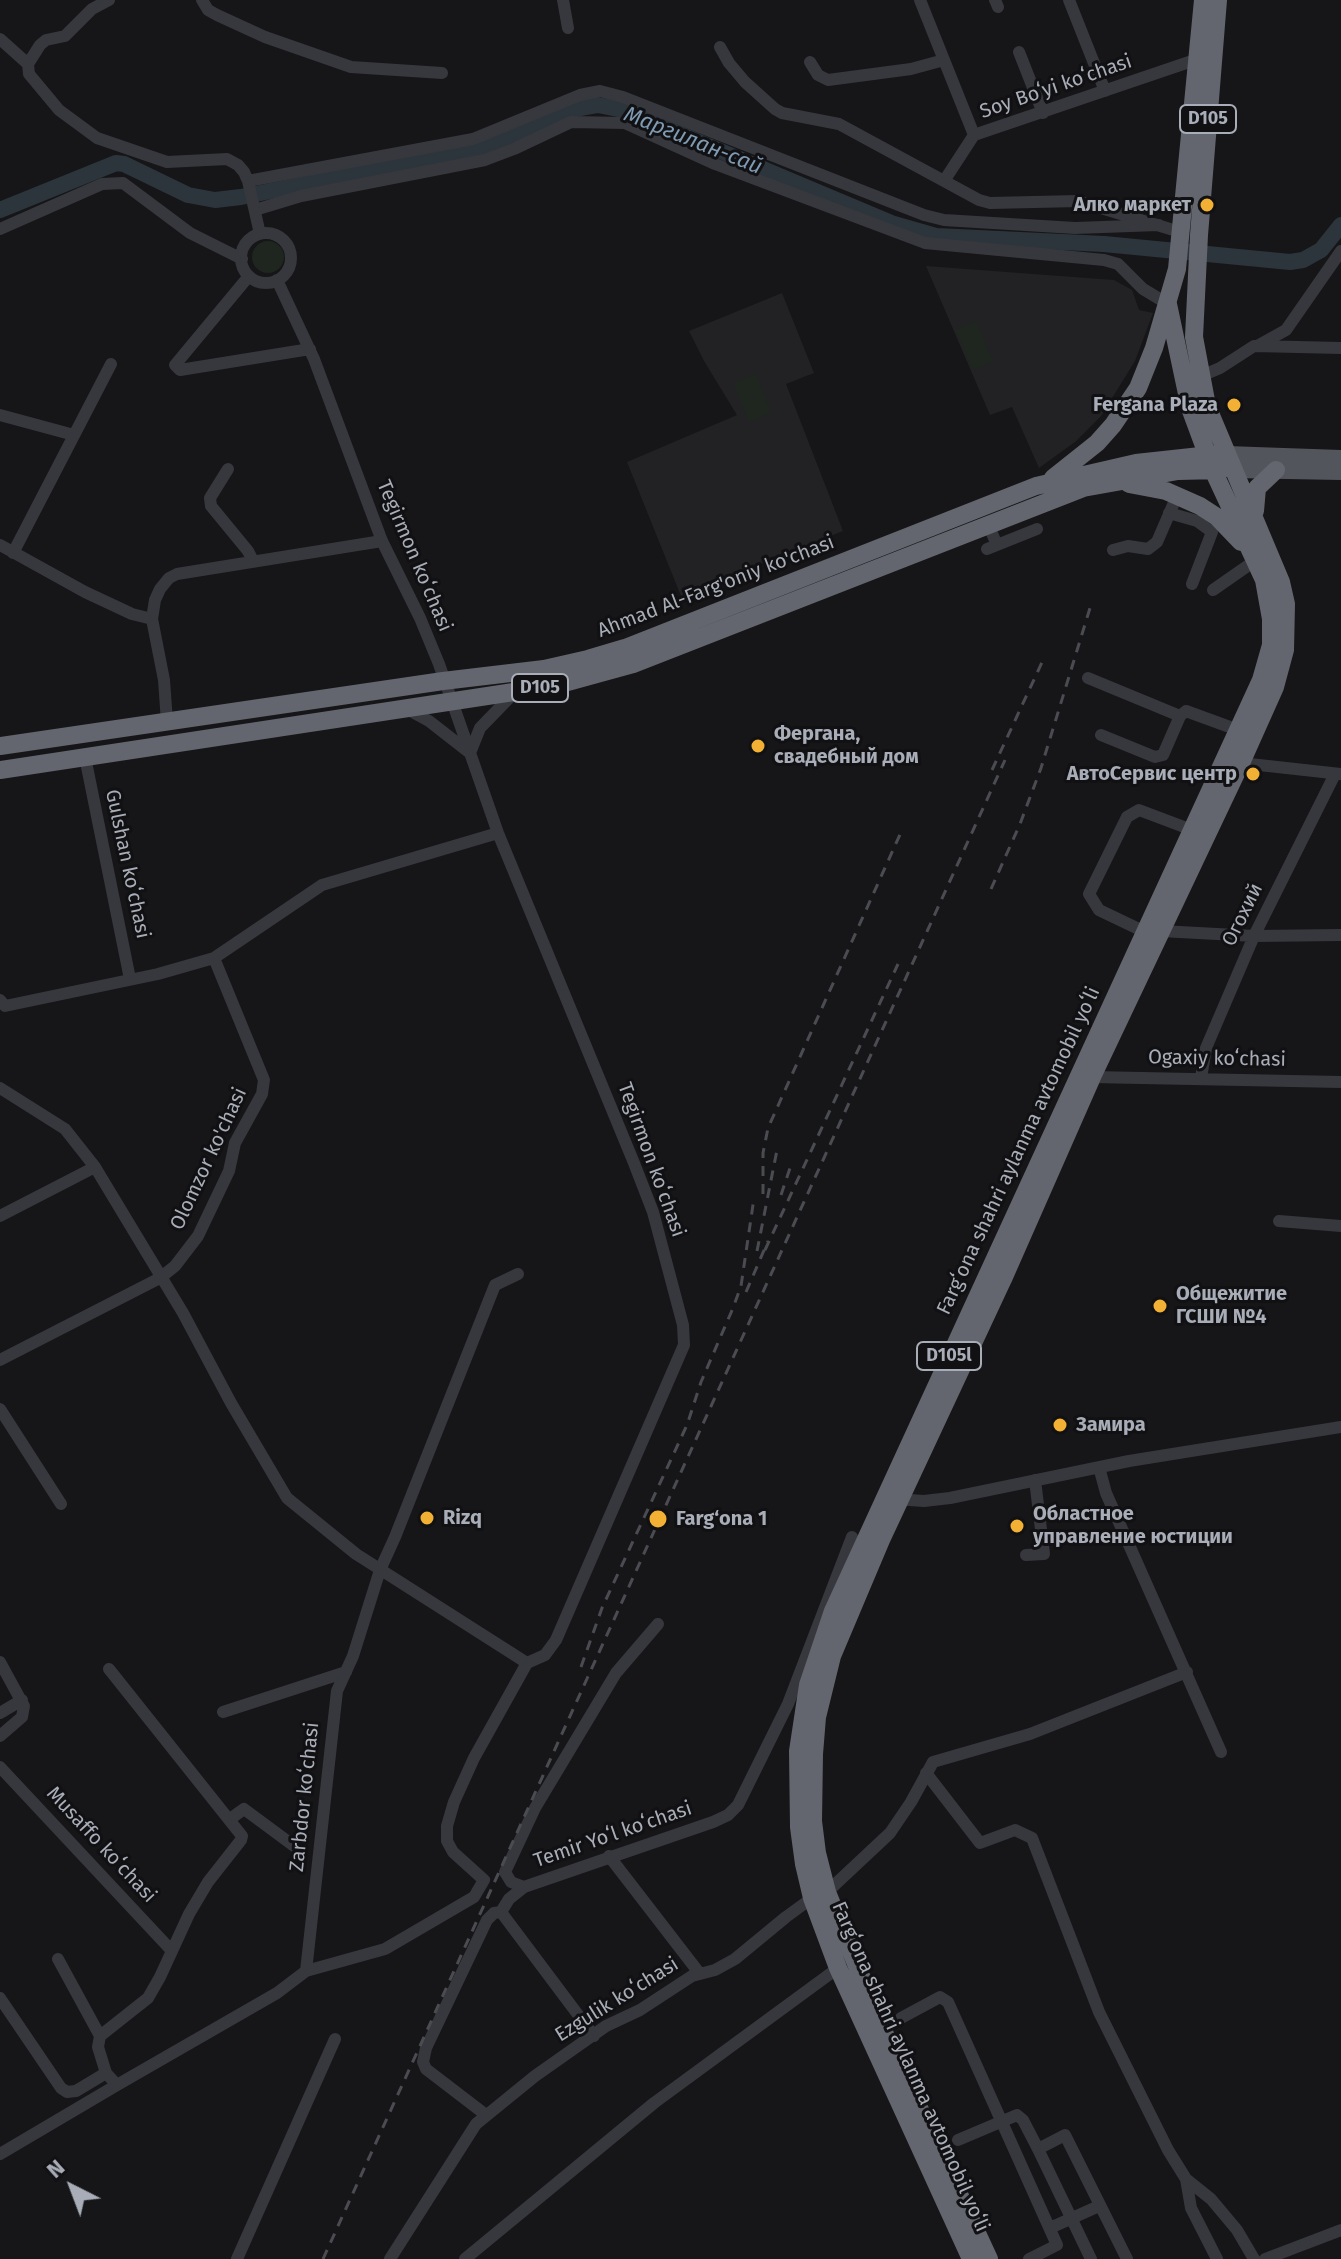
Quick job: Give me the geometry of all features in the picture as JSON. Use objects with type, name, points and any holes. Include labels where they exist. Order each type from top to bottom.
[{"type":"highway","name":"D105","points":[[1203,0],[1177,269],[1168,304],[1187,396],[1210,462],[1230,462],[1207,406],[1199,377],[1194,337],[1218,0]]},
{"type":"highway","points":[[1036,486],[1060,474],[1078,460],[1097,443],[1125,408],[1146,372],[1168,304]]},
{"type":"highway","name":"Ahmad Al-Farg'oniy ko'chasi","points":[[0,770],[553,686],[633,664],[1051,498],[1106,482],[1178,471],[1210,462]]},
{"type":"highway","name":"Ahmad Al-Farg'oniy ko'chasi","points":[[0,746],[544,669],[625,648],[1036,486],[1136,463],[1210,462]]},
{"type":"highway","name":"Fargʻona shahri aylanma avtomobil yoʻli","points":[[989,2259],[838,1968],[820,1895],[813,1821],[817,1717],[832,1656],[892,1498],[1233,761],[1238,730],[1261,680],[1271,645],[1268,600],[1255,559],[1210,462]]},
{"type":"highway","name":"Fargʻona shahri aylanma avtomobil yoʻli","points":[[892,1498],[1003,1279],[1092,1077],[1192,830],[1275,687],[1285,650],[1286,604],[1281,582],[1230,462]]},
{"type":"highway","points":[[1255,518],[1257,488],[1276,470]]},
{"type":"highway","points":[[1106,482],[1148,486],[1177,495],[1217,517],[1255,559]]},
{"type":"highway","name":"Fargʻona shahri aylanma avtomobil yoʻli","points":[[820,1895],[882,2028],[900,2083],[971,2259]]},
{"type":"main road","points":[[1230,462],[1341,458]]},
{"type":"main road","points":[[1230,462],[1276,470],[1341,472]]},
{"type":"street","points":[[28,64],[46,40],[65,36],[92,9],[109,0]]},
{"type":"street","points":[[202,0],[208,10],[229,21],[351,67],[442,73]]},
{"type":"street","points":[[563,0],[568,28]]},
{"type":"street","name":"Soy Boʻyi koʻchasi","points":[[920,0],[974,135],[1198,59]]},
{"type":"street","points":[[1069,0],[1105,91]]},
{"type":"street","points":[[0,39],[28,64],[29,74],[59,110],[97,138],[167,162],[227,159],[244,172],[248,181],[260,234]]},
{"type":"street","points":[[720,47],[745,82],[775,109],[839,124],[979,200],[990,203],[1078,201],[1180,232]]},
{"type":"street","points":[[1019,52],[1043,113]]},
{"type":"street","points":[[810,62],[821,79],[828,80],[911,69],[944,60]]},
{"type":"street","points":[[248,181],[473,139],[580,95],[600,91],[611,92],[944,220],[1075,228],[1159,225]]},
{"type":"street","points":[[255,210],[301,196],[485,160],[571,122],[625,123],[715,164],[925,243],[1104,260],[1118,264],[1143,289],[1168,304]]},
{"type":"street","points":[[944,181],[974,135]]},
{"type":"street","points":[[0,229],[102,184],[123,183],[190,233],[242,259]]},
{"type":"street","points":[[260,234],[277,236],[289,247],[291,258],[289,269],[277,280],[262,282],[249,276],[242,259],[246,244],[260,234]]},
{"type":"street","points":[[1199,377],[1286,330],[1341,251]]},
{"type":"street","points":[[249,276],[175,365],[180,370],[310,349]]},
{"type":"street","name":"Tegirmon koʻchasi","points":[[277,280],[310,349],[382,541],[439,664],[498,833],[653,1212],[683,1325],[684,1345],[556,1640],[545,1655],[527,1663],[474,1758],[454,1802],[447,1826],[447,1841],[453,1852],[484,1880],[474,1897],[385,1949],[306,1971]]},
{"type":"street","points":[[1256,347],[1341,348]]},
{"type":"street","points":[[13,553],[111,364]]},
{"type":"street","points":[[0,415],[74,435]]},
{"type":"street","points":[[228,469],[210,498],[211,506],[253,561]]},
{"type":"street","points":[[1113,550],[1128,546],[1148,549],[1157,542],[1177,495]]},
{"type":"street","points":[[1169,513],[1197,521],[1212,532],[1192,584]]},
{"type":"street","points":[[988,524],[992,547],[1037,529]]},
{"type":"street","points":[[167,722],[164,680],[152,619],[155,600],[169,578],[382,541]]},
{"type":"street","points":[[0,545],[85,592],[132,614],[152,619]]},
{"type":"street","points":[[1213,590],[1255,559]]},
{"type":"street","points":[[1088,678],[1180,716]]},
{"type":"street","points":[[407,709],[429,721],[470,753],[480,728],[514,693]]},
{"type":"street","points":[[1101,735],[1155,757],[1163,755],[1180,716],[1186,711],[1238,730]]},
{"type":"street","name":"Gulshan koʻchasi","points":[[85,757],[130,979]]},
{"type":"street","points":[[1233,761],[1338,774]]},
{"type":"street","name":"Огохий","points":[[1201,1078],[1206,1048],[1254,936],[1338,774]]},
{"type":"street","points":[[1192,830],[1139,810],[1127,817],[1089,894],[1099,910],[1153,931],[1254,936],[1341,935]]},
{"type":"street","points":[[0,1000],[5,1006],[214,958],[322,885],[498,833]]},
{"type":"street","name":"Olomzor ko'chasi","points":[[0,1360],[160,1278],[175,1266],[198,1236],[229,1171],[235,1143],[262,1094],[264,1080],[214,958]]},
{"type":"street","name":"Ogaxiy koʻchasi","points":[[1092,1077],[1341,1082]]},
{"type":"street","points":[[0,1088],[65,1129],[95,1167],[287,1498],[380,1570],[527,1663]]},
{"type":"street","points":[[0,1216],[95,1167]]},
{"type":"street","points":[[1279,1221],[1341,1226]]},
{"type":"street","name":"Zarbdor koʻchasi","points":[[306,1971],[337,1691],[380,1570],[495,1285],[518,1274]]},
{"type":"street","points":[[1,1412],[61,1504]]},
{"type":"street","points":[[892,1498],[950,1498],[1099,1467],[1341,1427]]},
{"type":"street","points":[[1099,1467],[1106,1493],[1221,1752]]},
{"type":"street","points":[[1026,1555],[1044,1554],[1035,1480]]},
{"type":"street","name":"Temir Yoʻl koʻchasi","points":[[658,1624],[616,1673],[535,1808],[505,1872],[511,1882],[524,1887],[713,1822],[728,1815],[738,1805],[788,1704],[852,1537]]},
{"type":"street","points":[[0,1662],[24,1706],[22,1717],[0,1736]]},
{"type":"street","points":[[100,2036],[148,1998],[189,1914],[208,1882],[241,1840],[240,1831],[109,1669]]},
{"type":"street","points":[[223,1712],[346,1672]]},
{"type":"street","points":[[1187,1672],[1030,1734],[933,1762],[926,1773],[980,1843],[1015,1830],[1032,1838],[1099,2012],[1162,2139],[1186,2179],[1211,2199],[1237,2230],[1254,2259]]},
{"type":"street","points":[[0,1713],[22,1700]]},
{"type":"street","name":"Musaffo koʻchasi","points":[[0,1767],[172,1951]]},
{"type":"street","name":"Ezgulik koʻchasi","points":[[390,2259],[476,2124],[535,2076],[606,2026],[640,2010],[692,1976],[735,1959],[820,1895],[890,1833],[926,1773]]},
{"type":"street","points":[[230,1819],[244,1809],[294,1846]]},
{"type":"street","points":[[609,1856],[700,1974]]},
{"type":"street","points":[[501,1912],[509,1899],[524,1887]]},
{"type":"street","points":[[501,1912],[594,2036]]},
{"type":"street","points":[[486,2115],[426,2069],[423,2062],[426,2048],[487,1920],[494,1913],[501,1912]]},
{"type":"street","points":[[58,1959],[100,2036],[98,2047],[106,2073],[117,2085]]},
{"type":"street","points":[[465,2259],[654,2103],[838,1968]]},
{"type":"street","points":[[0,2154],[277,1993],[306,1971]]},
{"type":"street","points":[[901,2018],[940,1997],[948,2002],[1063,2259]]},
{"type":"street","points":[[0,1998],[61,2088],[67,2092],[76,2091],[106,2073]]},
{"type":"street","points":[[237,2259],[335,2039]]},
{"type":"street","points":[[958,2140],[1017,2115],[1023,2120],[1091,2259]]},
{"type":"street","points":[[1038,2149],[1065,2135],[1127,2259]]},
{"type":"street","points":[[1186,2179],[1191,2208],[1217,2259]]},
{"type":"street","points":[[1050,2228],[1099,2206]]},
{"type":"street","points":[[1265,2259],[1341,2230]]},
{"type":"street","points":[[1029,2259],[1057,2245]]},
{"type":"shaded area","points":[[268,241],[279,246],[284,257],[279,268],[268,273],[257,268],[252,257],[257,246]]},
{"type":"shaded area","points":[[926,266],[1114,280],[1132,290],[1139,310],[1153,313],[1135,361],[1101,416],[1075,442],[1039,468],[1012,407],[990,415]]},
{"type":"shaded area","points":[[782,293],[814,373],[786,384],[843,531],[681,596],[627,462],[737,415],[689,331]]},
{"type":"shaded area","points":[[976,321],[993,361],[973,370],[956,330]]},
{"type":"shaded area","points":[[756,374],[771,413],[749,422],[733,383]]},
{"type":"waterway","name":"Маргилан-сай","points":[[0,210],[116,163],[188,195],[215,200],[241,197],[487,147],[565,111],[598,105],[623,110],[894,224],[936,236],[1104,244],[1290,262],[1303,260],[1321,250],[1341,225]]},
{"type":"railway","points":[[991,889],[1041,768],[1090,608]]},
{"type":"railway","points":[[992,770],[1044,658]]},
{"type":"railway","points":[[323,2259],[1005,760]]},
{"type":"railway","points":[[763,1194],[763,1153],[768,1128],[902,830]]},
{"type":"railway","points":[[765,1250],[898,964]]},
{"type":"railway","points":[[757,1251],[777,1150]]},
{"type":"railway","points":[[781,1195],[792,1162]]},
{"type":"railway","points":[[581,1667],[602,1608],[687,1425],[701,1382],[733,1308],[741,1286],[754,1198]]},
{"type":"railway","points":[[746,1292],[768,1241]]},
{"type":"place","name":"Алко маркет","points":[[1207,205]]},
{"type":"place","name":"Fergana Plaza","points":[[1234,405]]},
{"type":"place","name":"Фергана, свадебный дом","points":[[758,746]]},
{"type":"place","name":"АвтоСервис центр","points":[[1253,774]]},
{"type":"place","name":"Общежитие ГСШИ №4","points":[[1160,1306]]},
{"type":"place","name":"Замира","points":[[1060,1425]]},
{"type":"place","name":"Rizq","points":[[427,1518]]},
{"type":"place","name":"Farg‘ona 1","points":[[658,1519]]},
{"type":"place","name":"Областное управление юстиции","points":[[1017,1526]]}]
